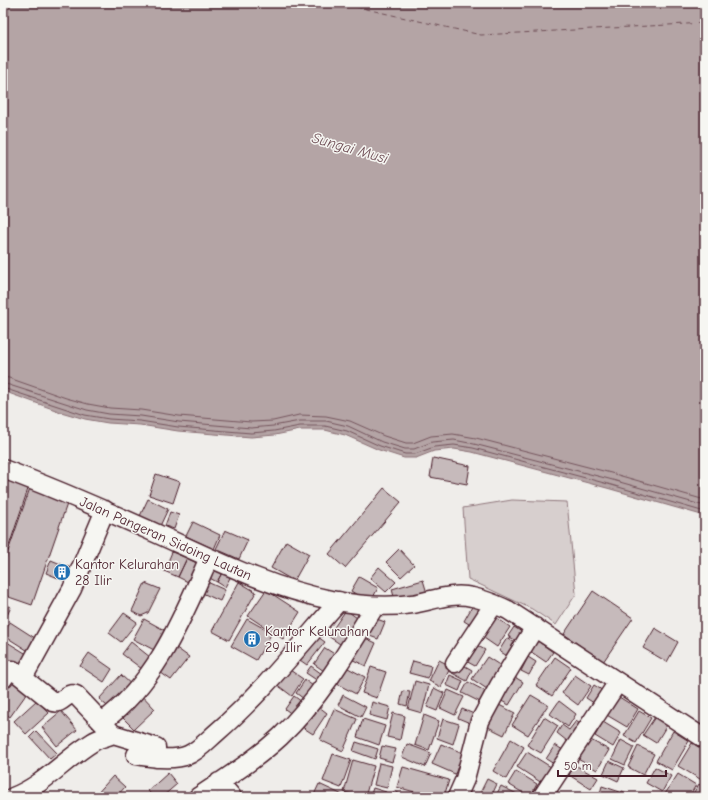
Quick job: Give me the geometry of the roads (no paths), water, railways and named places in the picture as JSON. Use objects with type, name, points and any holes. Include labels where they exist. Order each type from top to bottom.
[{"type":"street","name":"Jalan Pangeran Sidoing Lautan","points":[[3,469],[105,510],[237,571],[305,593],[335,600],[375,606],[412,604],[456,596],[471,596],[494,604],[508,610],[705,739]]},
{"type":"street","points":[[23,678],[72,589],[105,510]]},
{"type":"street","points":[[13,797],[23,793],[44,779],[94,741],[107,728],[118,710],[140,686],[155,665],[181,620],[209,558]]},
{"type":"street","points":[[136,755],[188,755],[204,744],[241,711],[273,677],[335,600]]},
{"type":"street","points":[[455,663],[494,604]]},
{"type":"street","points":[[198,797],[260,754],[279,738],[299,717],[317,696],[375,606]]},
{"type":"street","points":[[457,797],[465,779],[480,721],[499,686],[535,628]]},
{"type":"street","points":[[3,679],[9,670],[13,670],[56,703],[72,694],[76,696],[107,728],[155,746],[157,754]]},
{"type":"street","points":[[542,797],[618,682]]},
{"type":"street","points":[[219,782],[232,797]]},
{"type":"water","name":"Sungai Musi","points":[[3,3],[705,3],[705,516],[472,452],[454,449],[434,451],[416,458],[404,458],[379,450],[345,435],[325,430],[300,430],[275,435],[251,437],[108,423],[85,419],[61,412],[3,391]]},
{"type":"place","name":"Kantor Kelurahan 28 Ilir","points":[[62,572]]},
{"type":"place","name":"Kantor Kelurahan 29 Ilir","points":[[252,639]]}]
